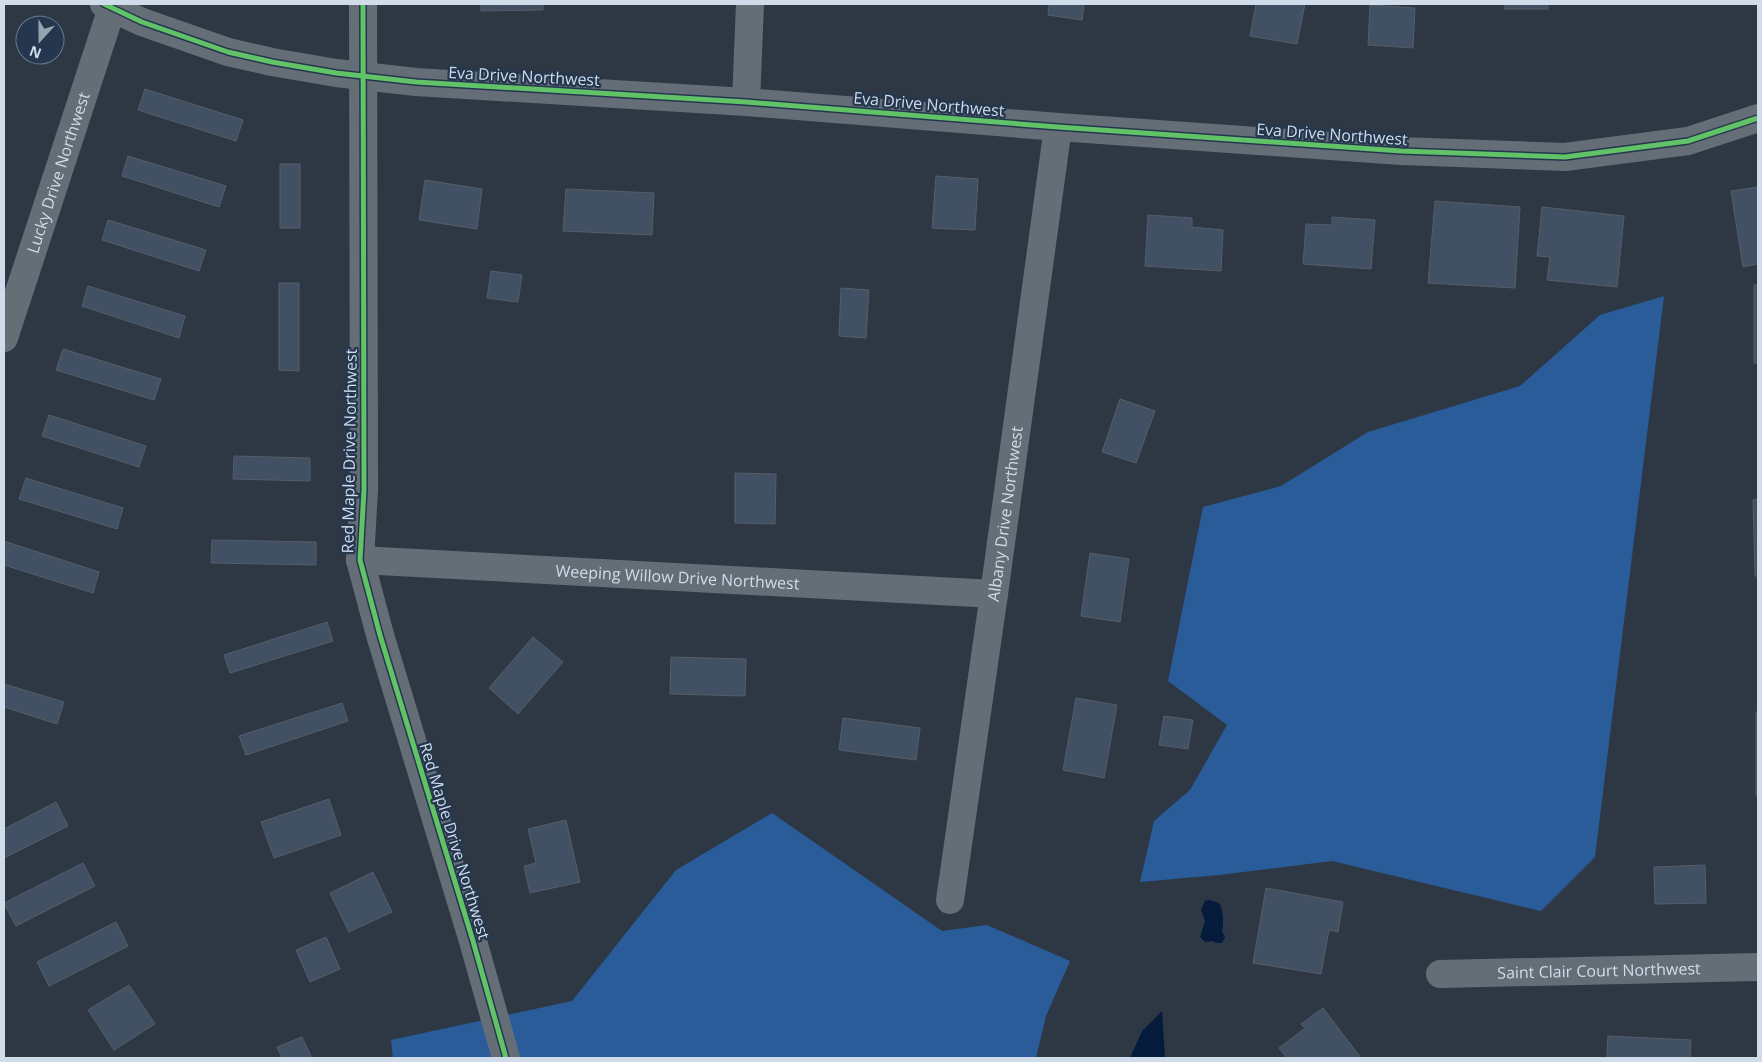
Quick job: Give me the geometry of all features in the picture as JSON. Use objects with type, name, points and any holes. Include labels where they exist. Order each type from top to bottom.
[{"type":"street","name":"Red Maple Drive Northwest","points":[[363,4],[364,490],[360,560],[380,635],[473,941],[506,1058]]},
{"type":"street","points":[[746,102],[750,4]]},
{"type":"street","name":"Eva Drive Northwest","points":[[108,6],[142,22],[228,52],[336,73],[416,82],[746,102],[1058,127],[1401,151],[1565,157],[1688,141],[1758,118]]},
{"type":"street","name":"Lucky Drive Northwest","points":[[4,338],[108,6]]},
{"type":"street","name":"Albany Drive Northwest","points":[[950,900],[1058,127]]},
{"type":"street","name":"Weeping Willow Drive Northwest","points":[[360,560],[994,594]]},
{"type":"street","name":"Saint Clair Court Northwest","points":[[1440,974],[1758,967]]},
{"type":"shaded area","points":[[1664,296],[1595,857],[1541,911],[1332,861],[1219,875],[1140,882],[1154,821],[1190,790],[1227,725],[1168,681],[1203,507],[1281,486],[1368,432],[1520,386],[1600,315]]},
{"type":"shaded area","points":[[772,813],[942,931],[987,925],[1070,961],[1046,1016],[1036,1058],[393,1058],[391,1040],[572,1001],[676,870]]},
{"type":"shaded area","points":[[1209,900],[1219,903],[1221,909],[1222,931],[1225,937],[1222,943],[1205,942],[1200,937],[1205,921],[1201,910],[1205,901]]},
{"type":"shaded area","points":[[1162,1011],[1165,1058],[1130,1058],[1142,1031]]},
{"type":"building","points":[[481,4],[543,4],[543,10],[481,11]]},
{"type":"building","points":[[1049,4],[1084,4],[1082,20],[1048,15]]},
{"type":"building","points":[[1256,4],[1305,4],[1297,44],[1250,36]]},
{"type":"building","points":[[1505,4],[1548,4],[1548,9],[1505,9]]},
{"type":"building","points":[[1370,5],[1415,8],[1413,48],[1368,45]]},
{"type":"building","points":[[145,89],[243,120],[236,141],[138,110]]},
{"type":"building","points":[[128,156],[226,186],[219,207],[122,176]]},
{"type":"building","points":[[280,164],[300,164],[300,228],[280,228]]},
{"type":"building","points":[[936,176],[978,179],[975,230],[932,228]]},
{"type":"building","points":[[425,180],[482,189],[477,229],[419,220]]},
{"type":"building","points":[[1758,187],[1758,264],[1743,267],[1731,191]]},
{"type":"building","points":[[566,189],[654,193],[652,235],[563,231]]},
{"type":"building","points":[[1435,201],[1520,207],[1515,288],[1428,283]]},
{"type":"building","points":[[1542,207],[1624,216],[1617,287],[1547,280],[1550,257],[1537,256]]},
{"type":"building","points":[[1148,215],[1192,218],[1192,227],[1223,230],[1221,271],[1145,266]]},
{"type":"building","points":[[1332,217],[1375,220],[1371,269],[1303,264],[1306,224],[1332,225]]},
{"type":"building","points":[[108,220],[206,250],[199,271],[102,240]]},
{"type":"building","points":[[491,271],[522,275],[518,302],[487,298]]},
{"type":"building","points":[[279,283],[299,283],[299,371],[279,370]]},
{"type":"building","points":[[1754,285],[1758,285],[1758,363],[1754,363]]},
{"type":"building","points":[[88,286],[185,316],[179,338],[82,306]]},
{"type":"building","points":[[841,288],[869,290],[866,338],[839,336]]},
{"type":"building","points":[[63,349],[161,379],[154,400],[56,370]]},
{"type":"building","points":[[1120,399],[1155,411],[1136,463],[1102,452]]},
{"type":"building","points":[[49,415],[146,446],[139,467],[42,436]]},
{"type":"building","points":[[234,456],[310,458],[310,481],[233,479]]},
{"type":"building","points":[[735,473],[776,474],[775,524],[735,523]]},
{"type":"building","points":[[26,478],[123,508],[117,529],[19,499]]},
{"type":"building","points":[[1758,499],[1758,576],[1755,576],[1753,500]]},
{"type":"building","points":[[212,540],[316,542],[316,565],[211,563]]},
{"type":"building","points":[[4,541],[99,572],[93,593],[4,565]]},
{"type":"building","points":[[1090,553],[1129,559],[1120,622],[1081,616]]},
{"type":"building","points":[[327,622],[333,641],[230,673],[224,655]]},
{"type":"building","points":[[533,637],[563,662],[518,714],[489,688]]},
{"type":"building","points":[[671,657],[746,659],[745,696],[670,694]]},
{"type":"building","points":[[4,684],[64,702],[57,724],[4,707]]},
{"type":"building","points":[[1076,698],[1117,705],[1104,778],[1063,770]]},
{"type":"building","points":[[342,703],[348,721],[246,755],[239,736]]},
{"type":"building","points":[[1756,712],[1758,712],[1758,796],[1756,796]]},
{"type":"building","points":[[1164,716],[1193,720],[1188,749],[1159,745]]},
{"type":"building","points":[[843,718],[920,728],[916,760],[839,750]]},
{"type":"building","points":[[329,799],[341,835],[274,858],[261,822]]},
{"type":"building","points":[[56,802],[68,826],[4,858],[4,829]]},
{"type":"building","points":[[566,820],[580,882],[530,893],[524,866],[536,863],[528,829]]},
{"type":"building","points":[[83,863],[95,886],[16,926],[4,903]]},
{"type":"building","points":[[1705,865],[1706,903],[1655,904],[1654,867]]},
{"type":"building","points":[[373,872],[392,912],[349,932],[330,893]]},
{"type":"building","points":[[1266,888],[1343,902],[1338,932],[1329,930],[1321,974],[1253,963]]},
{"type":"building","points":[[116,922],[128,946],[49,986],[37,962]]},
{"type":"building","points":[[326,937],[340,969],[310,982],[296,950]]},
{"type":"building","points":[[129,985],[155,1024],[114,1050],[88,1010]]},
{"type":"building","points":[[1323,1008],[1361,1058],[1287,1058],[1279,1048],[1305,1028],[1301,1024]]},
{"type":"building","points":[[1608,1036],[1691,1040],[1690,1058],[1607,1058]]},
{"type":"building","points":[[302,1037],[312,1058],[282,1058],[277,1047]]},
{"type":"cycle path","points":[[104,4],[142,22],[228,52],[336,73],[416,82],[746,102],[1058,127],[1401,151],[1565,157],[1688,141],[1758,118]]},
{"type":"cycle path","points":[[363,4],[364,490],[360,560],[380,635],[473,941],[506,1058]]}]
